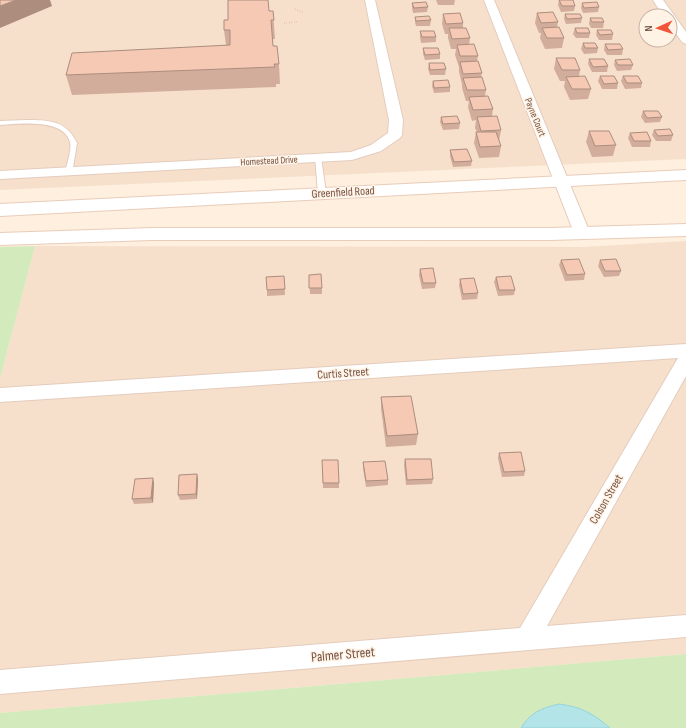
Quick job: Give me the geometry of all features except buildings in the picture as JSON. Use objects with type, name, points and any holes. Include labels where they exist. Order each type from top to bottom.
[{"type":"main road","name":"Greenfield Road","points":[[0,210],[686,175]]},
{"type":"main road","points":[[0,239],[160,234],[582,233],[686,230]]},
{"type":"street","name":"Homestead Drive","points":[[0,175],[352,156],[376,148],[394,135],[396,120],[370,0]]},
{"type":"street","name":"Payne Court","points":[[490,0],[582,233]]},
{"type":"street","points":[[678,28],[686,40]]},
{"type":"street","name":"Curtis Street","points":[[0,395],[686,351]]},
{"type":"street","name":"Colson Street","points":[[527,639],[686,360]]},
{"type":"street","name":"Palmer Street","points":[[0,682],[686,626]]},
{"type":"lane","points":[[0,123],[29,122],[53,124],[67,131],[74,143],[69,172]]},
{"type":"lane","points":[[318,157],[322,193]]},
{"type":"path","points":[[295,9],[304,13]]},
{"type":"path","points":[[284,23],[298,22]]},
{"type":"shaded area","points":[[0,0],[686,0],[686,159],[0,190]]},
{"type":"shaded area","points":[[686,241],[686,654],[0,713],[0,379],[35,246],[583,247]]},
{"type":"green space","points":[[35,246],[0,379],[0,247]]},
{"type":"green space","points":[[686,654],[686,728],[0,728],[0,713]]},
{"type":"water","points":[[559,704],[580,709],[598,718],[610,728],[521,728],[532,715],[547,707]]}]
